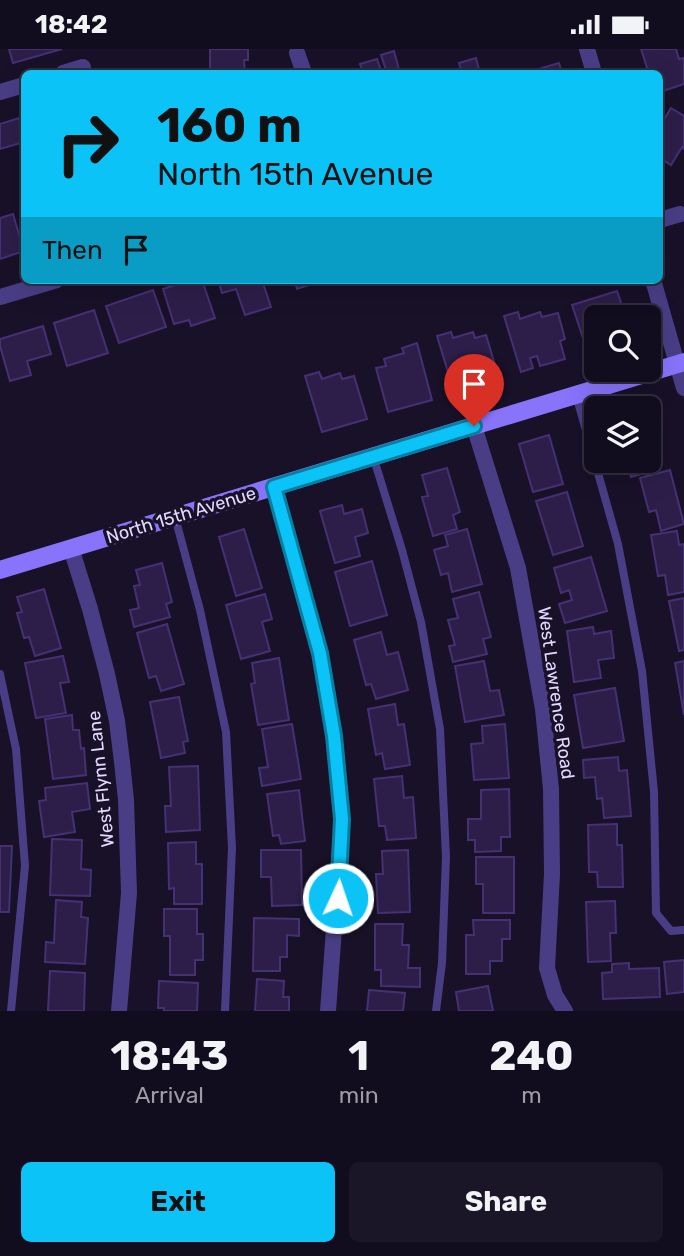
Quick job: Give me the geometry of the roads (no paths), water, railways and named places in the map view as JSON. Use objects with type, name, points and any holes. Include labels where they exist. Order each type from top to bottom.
[{"type":"street","points":[[587,49],[593,70]]},
{"type":"street","points":[[297,53],[303,70]]},
{"type":"street","points":[[73,70],[83,67]]},
{"type":"street","points":[[0,92],[21,86]]},
{"type":"street","points":[[663,219],[680,214]]},
{"type":"street","points":[[0,297],[44,284]]},
{"type":"street","points":[[654,284],[680,363],[684,388]]},
{"type":"street","name":"North 15th Avenue","points":[[0,570],[680,363]]},
{"type":"street","name":"West Lawrence Road","points":[[474,426],[518,568],[543,709],[551,789],[552,874],[547,968],[555,995],[565,1011]]},
{"type":"street","points":[[274,487],[320,653],[334,736],[342,819],[328,1011]]},
{"type":"street","name":"West Flynn Lane","points":[[71,548],[107,674],[117,720],[126,800],[129,893],[119,1011]]},
{"type":"lane","points":[[576,395],[618,544],[642,671],[654,792],[656,913],[671,931],[684,930]]},
{"type":"lane","points":[[373,456],[421,621],[440,729],[446,857],[442,963],[436,1011]]},
{"type":"lane","points":[[174,517],[200,610],[226,732],[232,848],[225,1011]]},
{"type":"lane","points":[[0,674],[16,749],[25,866],[11,1011]]}]
